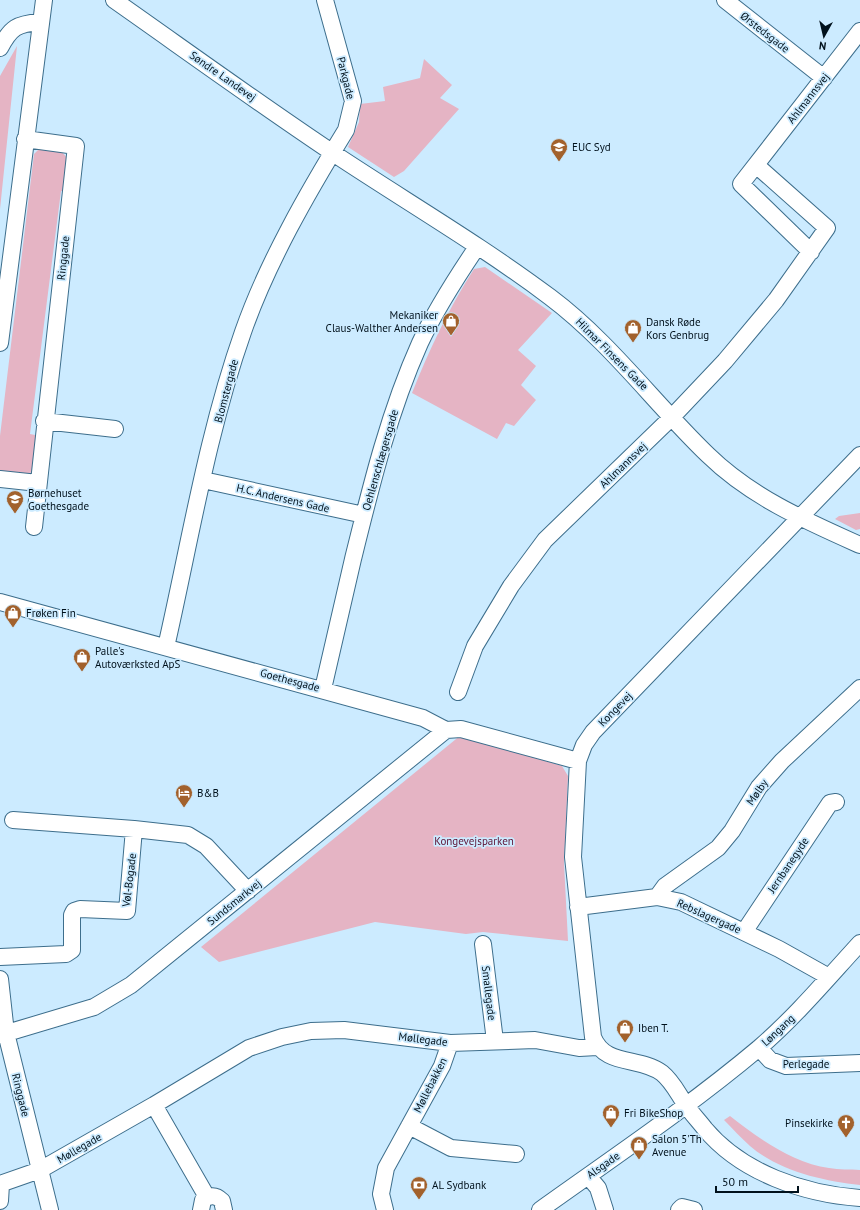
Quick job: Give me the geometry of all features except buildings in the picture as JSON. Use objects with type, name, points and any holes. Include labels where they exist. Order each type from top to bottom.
[{"type":"street","points":[[0,343],[44,0]]},
{"type":"street","name":"Søndre Landevej","points":[[114,0],[332,152]]},
{"type":"street","name":"Parkgade","points":[[325,0],[353,101],[346,130],[332,152]]},
{"type":"street","name":"Ørstedsgade","points":[[725,0],[824,78]]},
{"type":"street","points":[[0,48],[8,33],[16,26],[40,22]]},
{"type":"street","name":"Ahlmannsvej","points":[[811,252],[741,184],[860,31]]},
{"type":"street","name":"Ringgade","points":[[25,139],[76,146],[44,421],[34,527]]},
{"type":"street","name":"Hilmar Finsens Gade","points":[[332,152],[549,296],[585,325],[710,456],[748,488],[799,518],[860,545]]},
{"type":"street","name":"Blomstergade","points":[[166,646],[225,387],[243,331],[262,283],[332,152]]},
{"type":"street","name":"Ahlmannsvej","points":[[458,692],[476,646],[511,586],[545,540],[672,417],[726,361],[776,300],[827,228],[756,165]]},
{"type":"street","name":"Oehlenschlægersgade","points":[[323,689],[382,445],[403,385],[420,344],[444,297],[477,247]]},
{"type":"street","points":[[44,421],[116,428]]},
{"type":"street","name":"Kongevej","points":[[597,1047],[593,1037],[572,857],[578,761],[584,745],[593,732],[860,455]]},
{"type":"street","points":[[0,479],[38,483]]},
{"type":"street","name":"H.C. Andersens Gade","points":[[203,480],[364,515]]},
{"type":"street","name":"Goethesgade","points":[[0,602],[323,689],[423,718],[446,730],[461,729],[578,761]]},
{"type":"street","name":"Mølby","points":[[657,897],[665,886],[718,848],[732,831],[759,787],[782,761],[860,688]]},
{"type":"street","name":"Sundsmarkvej","points":[[3,1034],[94,1007],[132,985],[446,730]]},
{"type":"street","name":"Jernbanegyde","points":[[744,932],[830,803],[836,802]]},
{"type":"street","points":[[13,820],[134,828],[188,836],[206,846],[248,891]]},
{"type":"street","name":"Vøl-Bogade","points":[[0,957],[66,954],[72,950],[72,915],[74,911],[80,909],[127,911],[134,828]]},
{"type":"street","name":"Rebslagergade","points":[[578,907],[657,897],[681,902],[779,949],[829,977]]},
{"type":"street","name":"Løngang","points":[[687,1106],[759,1048],[790,1020],[860,943]]},
{"type":"street","name":"Smallegade","points":[[483,944],[495,1041]]},
{"type":"street","name":"Ringgade","points":[[0,979],[3,1034],[50,1210]]},
{"type":"street","name":"Møllegade","points":[[0,1184],[40,1170],[154,1105],[249,1048],[311,1031],[344,1030],[450,1043],[535,1040],[579,1048],[597,1047]]},
{"type":"street","name":"Møllebakken","points":[[385,1210],[381,1194],[386,1168],[442,1066],[450,1043]]},
{"type":"street","points":[[597,1047],[610,1056],[650,1066],[661,1072],[671,1081],[687,1106],[707,1130],[724,1146],[763,1172],[807,1190],[830,1195],[860,1198]]},
{"type":"street","name":"Perlegade","points":[[759,1048],[770,1060],[786,1066],[860,1063]]},
{"type":"street","points":[[154,1105],[204,1204],[215,1196],[219,1198],[224,1206],[224,1210]]},
{"type":"street","name":"Alsgade","points":[[540,1210],[687,1106]]},
{"type":"street","points":[[408,1126],[451,1148],[516,1154]]},
{"type":"street","points":[[588,1176],[598,1188],[605,1210]]},
{"type":"street","points":[[0,1184],[0,1201]]},
{"type":"street","points":[[679,1210],[682,1207],[694,1210]]},
{"type":"green space","points":[[17,46],[0,209],[0,76]]},
{"type":"green space","points":[[424,59],[452,85],[440,98],[459,109],[404,171],[394,177],[348,147],[359,122],[360,104],[385,101],[383,87],[420,78]]},
{"type":"green space","points":[[39,149],[62,152],[68,159],[68,192],[61,191],[30,434],[40,436],[35,471],[18,475],[0,470],[0,436],[34,154]]},
{"type":"green space","points":[[485,267],[552,313],[518,350],[536,366],[521,385],[536,400],[514,426],[506,423],[497,439],[412,393],[425,361],[456,299],[474,269]]},
{"type":"green space","points":[[860,513],[860,529],[856,530],[835,519],[839,516]]},
{"type":"green space","name":"Kongevejsparken","points":[[461,735],[562,766],[568,776],[564,863],[568,941],[483,932],[466,934],[375,922],[219,962],[201,947]]},
{"type":"green space","points":[[730,1116],[764,1141],[802,1161],[833,1169],[860,1170],[860,1185],[831,1181],[802,1173],[774,1162],[762,1155],[740,1137],[724,1120]]},
{"type":"place","name":"EUC Syd","points":[[559,162]]},
{"type":"place","name":"Mekaniker Claus-Walther Andersen","points":[[451,336]]},
{"type":"place","name":"Dansk Røde Kors Genbrug","points":[[633,343]]},
{"type":"place","name":"Børnehuset Goethesgade","points":[[15,514]]},
{"type":"place","name":"Frøken Fin","points":[[13,628]]},
{"type":"place","name":"Palle's Autoværksted ApS","points":[[82,672]]},
{"type":"place","name":"B&B","points":[[184,808]]},
{"type":"place","name":"Iben T.","points":[[625,1043]]},
{"type":"place","name":"Fri BikeShop","points":[[611,1128]]},
{"type":"place","name":"Pinsekirke","points":[[846,1138]]},
{"type":"place","name":"Salon 5'Th Avenue","points":[[639,1160]]},
{"type":"place","name":"AL Sydbank","points":[[419,1200]]}]
